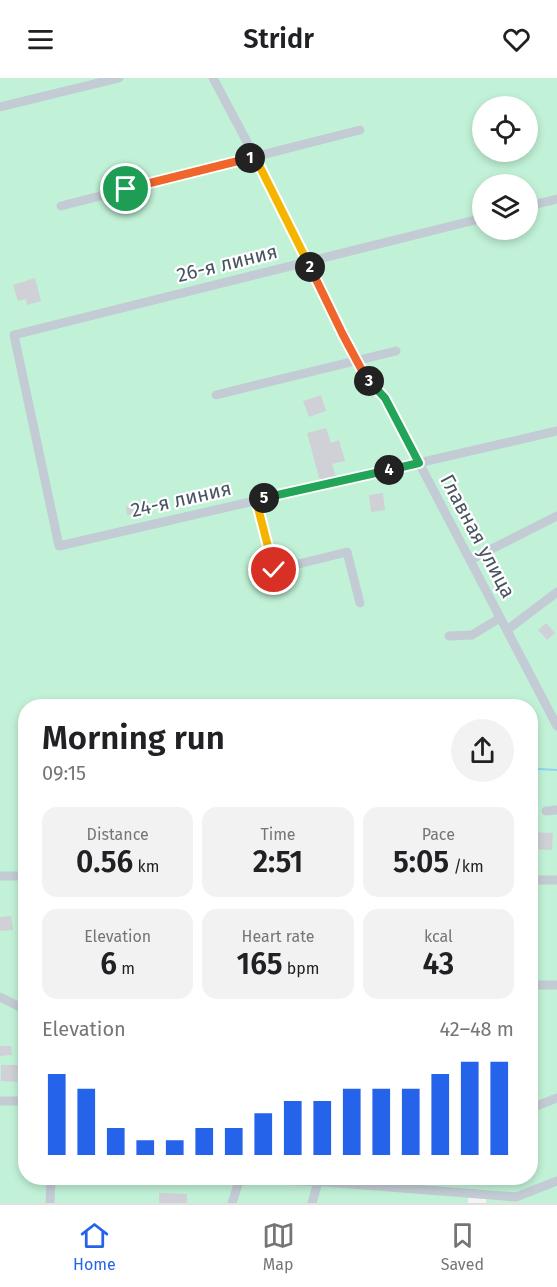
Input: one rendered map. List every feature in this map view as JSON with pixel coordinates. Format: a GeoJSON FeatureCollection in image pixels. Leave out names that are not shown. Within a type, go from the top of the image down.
{"type":"FeatureCollection","features":[{"type":"Feature","properties":{"kind":"street"},"geometry":{"type":"LineString","coordinates":[[0,106],[119,78]]}},
{"type":"Feature","properties":{"kind":"street","name":"Главная улица"},"geometry":{"type":"LineString","coordinates":[[213,78],[365,376],[385,398],[557,726]]}},
{"type":"Feature","properties":{"kind":"street"},"geometry":{"type":"LineString","coordinates":[[61,206],[360,130]]}},
{"type":"Feature","properties":{"kind":"street"},"geometry":{"type":"LineString","coordinates":[[538,204],[557,199]]}},
{"type":"Feature","properties":{"kind":"street","name":"26-я линия"},"geometry":{"type":"LineString","coordinates":[[59,546],[14,335],[472,221]]}},
{"type":"Feature","properties":{"kind":"street"},"geometry":{"type":"LineString","coordinates":[[216,395],[396,351]]}},
{"type":"Feature","properties":{"kind":"street","name":"24-я линия"},"geometry":{"type":"LineString","coordinates":[[59,546],[557,431]]}},
{"type":"Feature","properties":{"kind":"street"},"geometry":{"type":"LineString","coordinates":[[256,500],[278,587]]}},
{"type":"Feature","properties":{"kind":"street"},"geometry":{"type":"LineString","coordinates":[[470,560],[557,516]]}},
{"type":"Feature","properties":{"kind":"street"},"geometry":{"type":"LineString","coordinates":[[274,570],[347,552],[360,603]]}},
{"type":"Feature","properties":{"kind":"street"},"geometry":{"type":"LineString","coordinates":[[507,630],[557,592]]}},
{"type":"Feature","properties":{"kind":"street"},"geometry":{"type":"LineString","coordinates":[[449,636],[472,635],[500,618]]}},
{"type":"Feature","properties":{"kind":"street"},"geometry":{"type":"LineString","coordinates":[[546,810],[557,810]]}},
{"type":"Feature","properties":{"kind":"street"},"geometry":{"type":"LineString","coordinates":[[0,876],[18,876]]}},
{"type":"Feature","properties":{"kind":"street"},"geometry":{"type":"LineString","coordinates":[[538,880],[557,880]]}},
{"type":"Feature","properties":{"kind":"street"},"geometry":{"type":"LineString","coordinates":[[538,985],[557,985]]}},
{"type":"Feature","properties":{"kind":"street"},"geometry":{"type":"LineString","coordinates":[[0,997],[18,1006]]}},
{"type":"Feature","properties":{"kind":"street"},"geometry":{"type":"LineString","coordinates":[[538,1105],[557,1098]]}},
{"type":"Feature","properties":{"kind":"street"},"geometry":{"type":"LineString","coordinates":[[0,1101],[18,1101]]}},
{"type":"Feature","properties":{"kind":"street"},"geometry":{"type":"LineString","coordinates":[[358,1185],[516,1197],[557,1181]]}},
{"type":"Feature","properties":{"kind":"street"},"geometry":{"type":"LineString","coordinates":[[50,1203],[51,1185]]}},
{"type":"Feature","properties":{"kind":"street"},"geometry":{"type":"LineString","coordinates":[[232,1203],[238,1185]]}},
{"type":"Feature","properties":{"kind":"street"},"geometry":{"type":"LineString","coordinates":[[312,1203],[317,1185]]}},
{"type":"Feature","properties":{"kind":"green space"},"geometry":{"type":"Polygon","coordinates":[[[0,78],[557,78],[557,1203],[486,1203],[487,1196],[468,1195],[468,1203],[0,1203],[0,78]]]}},
{"type":"Feature","properties":{"kind":"building"},"geometry":{"type":"Polygon","coordinates":[[[35,278],[41,301],[27,305],[26,299],[18,301],[13,285],[35,278]]]}},
{"type":"Feature","properties":{"kind":"building"},"geometry":{"type":"Polygon","coordinates":[[[321,395],[326,411],[309,417],[303,401],[321,395]]]}},
{"type":"Feature","properties":{"kind":"building"},"geometry":{"type":"Polygon","coordinates":[[[326,428],[331,443],[339,440],[345,461],[332,464],[336,477],[320,481],[307,433],[326,428]]]}},
{"type":"Feature","properties":{"kind":"building"},"geometry":{"type":"Polygon","coordinates":[[[383,493],[385,510],[371,512],[369,495],[383,493]]]}},
{"type":"Feature","properties":{"kind":"building"},"geometry":{"type":"Polygon","coordinates":[[[134,505],[136,514],[127,515],[126,507],[134,505]]]}},
{"type":"Feature","properties":{"kind":"building"},"geometry":{"type":"Polygon","coordinates":[[[546,623],[555,633],[547,640],[538,630],[546,623]]]}},
{"type":"Feature","properties":{"kind":"building"},"geometry":{"type":"Polygon","coordinates":[[[538,832],[553,833],[552,850],[538,849],[538,832]]]}},
{"type":"Feature","properties":{"kind":"building"},"geometry":{"type":"Polygon","coordinates":[[[11,916],[13,930],[0,931],[0,917],[11,916]]]}},
{"type":"Feature","properties":{"kind":"building"},"geometry":{"type":"Polygon","coordinates":[[[0,1046],[11,1046],[12,1055],[0,1056],[0,1046]]]}},
{"type":"Feature","properties":{"kind":"building"},"geometry":{"type":"Polygon","coordinates":[[[1,1065],[18,1065],[17,1082],[1,1081],[1,1065]]]}},
{"type":"Feature","properties":{"kind":"building"},"geometry":{"type":"Polygon","coordinates":[[[159,1193],[187,1194],[187,1203],[159,1203],[159,1193]]]}},
{"type":"Feature","properties":{"kind":"waterway"},"geometry":{"type":"LineString","coordinates":[[539,769],[557,770]]}},
{"type":"Feature","properties":{"kind":"route"},"geometry":{"type":"LineString","coordinates":[[126,189],[255,157],[343,335],[365,376],[385,398],[419,463],[256,500],[274,570]]}}]}
